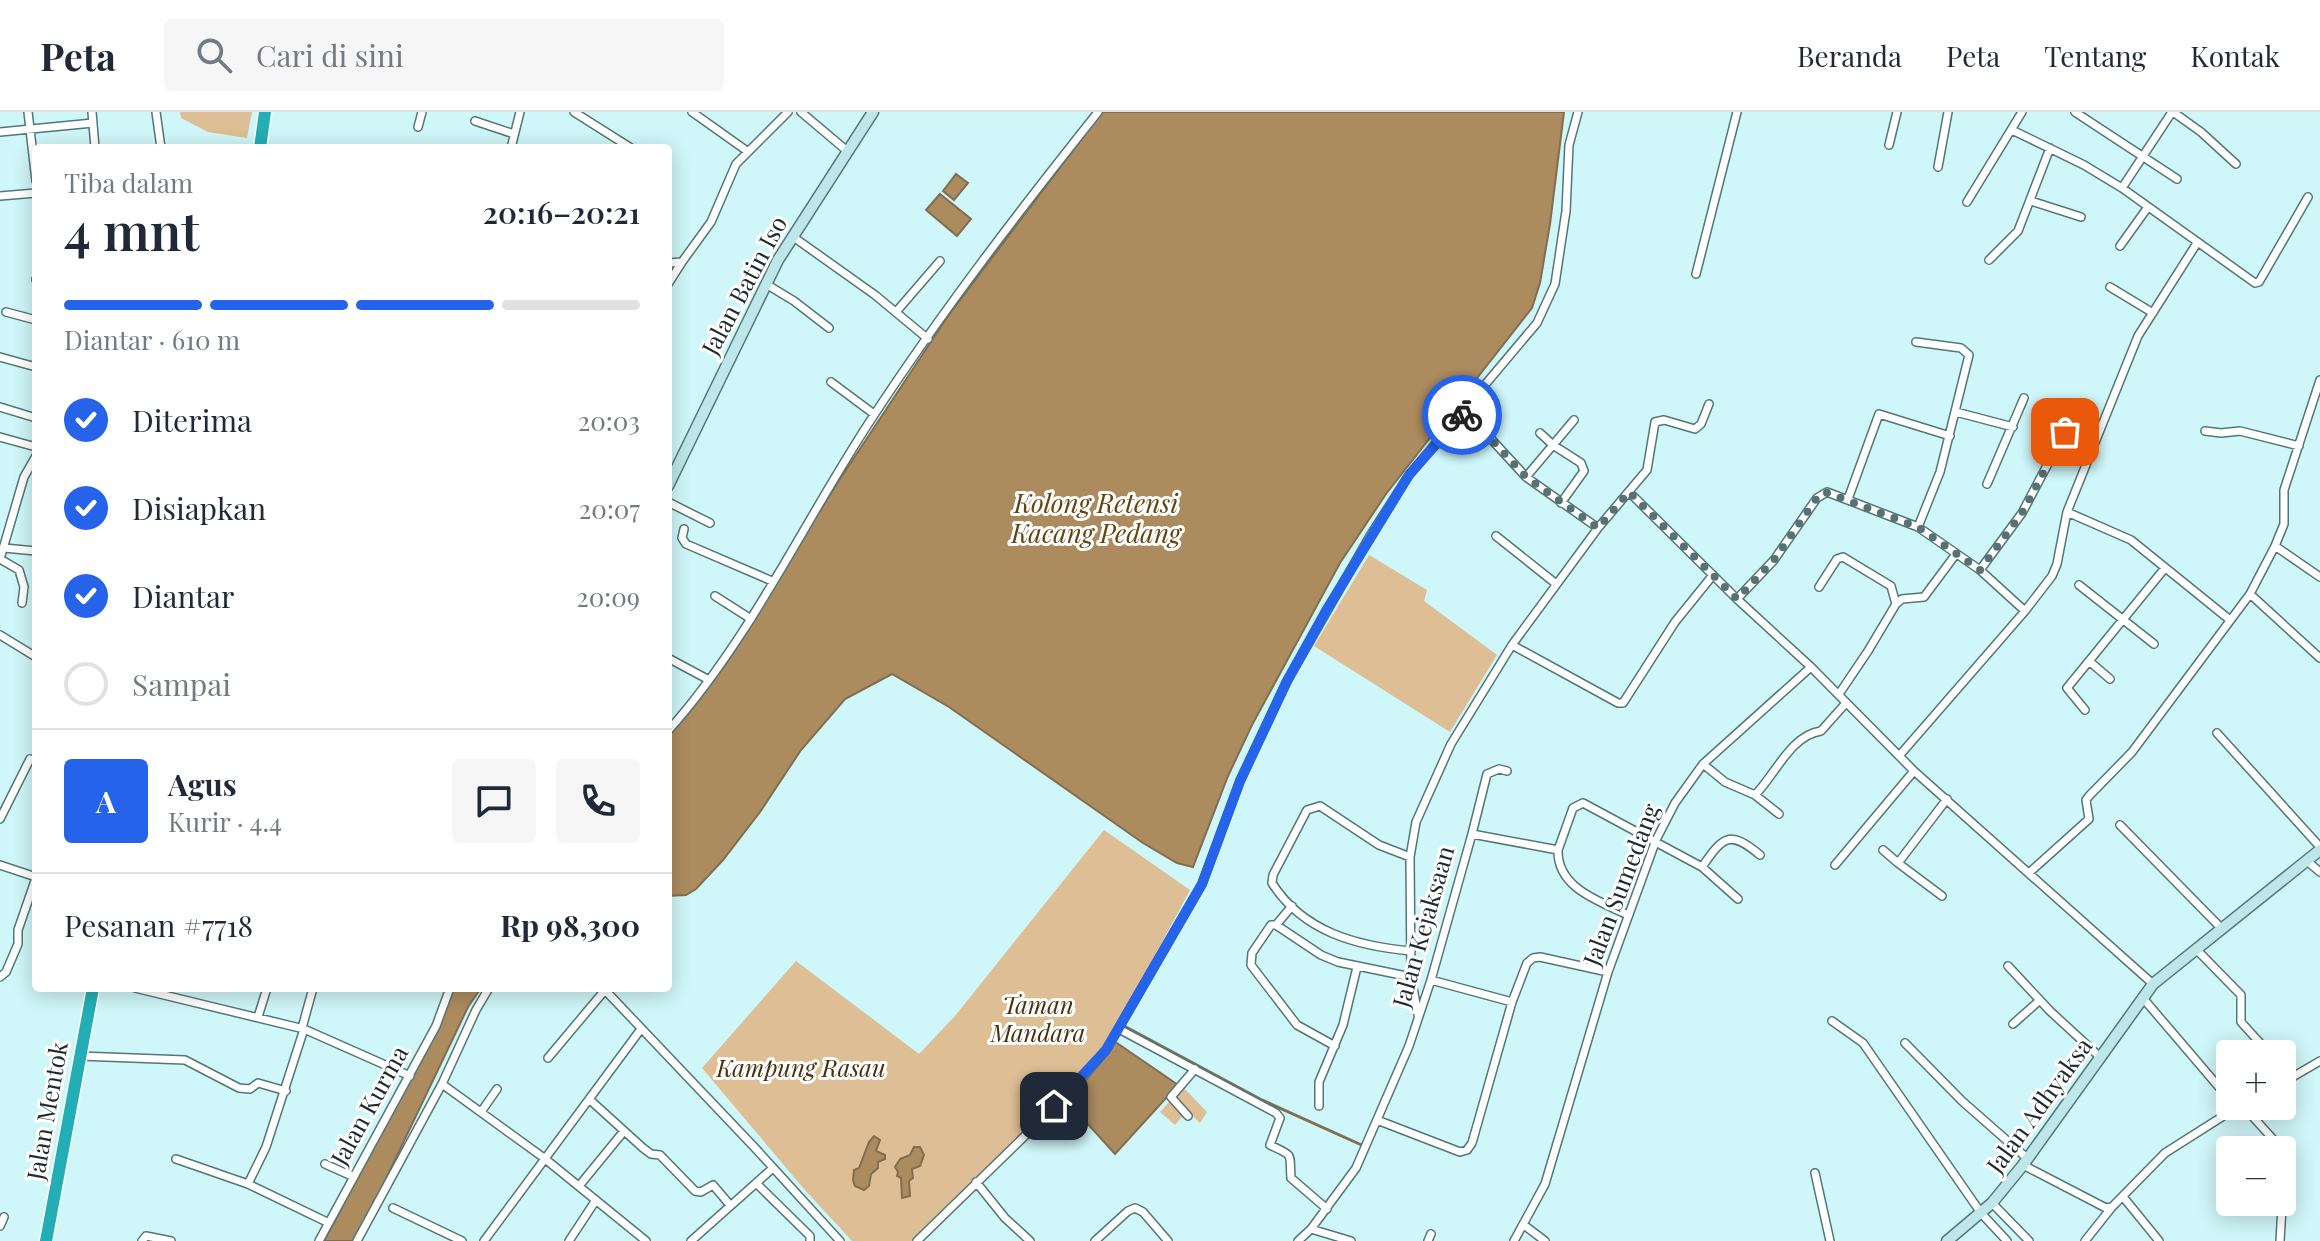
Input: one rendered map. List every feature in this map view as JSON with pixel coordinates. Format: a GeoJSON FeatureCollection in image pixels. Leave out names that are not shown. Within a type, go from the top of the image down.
{"type":"FeatureCollection","features":[{"type":"Feature","properties":{"kind":"highway"},"geometry":{"type":"LineString","coordinates":[[261,144],[265,112]]}},
{"type":"Feature","properties":{"kind":"highway","name":"Jalan Mentok"},"geometry":{"type":"LineString","coordinates":[[46,1241],[92,992]]}},
{"type":"Feature","properties":{"kind":"street"},"geometry":{"type":"LineString","coordinates":[[28,112],[32,144]]}},
{"type":"Feature","properties":{"kind":"street"},"geometry":{"type":"LineString","coordinates":[[92,112],[95,144]]}},
{"type":"Feature","properties":{"kind":"street"},"geometry":{"type":"LineString","coordinates":[[156,112],[160,144]]}},
{"type":"Feature","properties":{"kind":"street"},"geometry":{"type":"LineString","coordinates":[[418,127],[422,112]]}},
{"type":"Feature","properties":{"kind":"street"},"geometry":{"type":"LineString","coordinates":[[512,144],[520,112]]}},
{"type":"Feature","properties":{"kind":"street"},"geometry":{"type":"LineString","coordinates":[[574,112],[625,144]]}},
{"type":"Feature","properties":{"kind":"street"},"geometry":{"type":"LineString","coordinates":[[692,112],[747,151]]}},
{"type":"Feature","properties":{"kind":"street"},"geometry":{"type":"LineString","coordinates":[[672,278],[711,222],[736,164],[788,112]]}},
{"type":"Feature","properties":{"kind":"street"},"geometry":{"type":"LineString","coordinates":[[801,112],[846,150]]}},
{"type":"Feature","properties":{"kind":"street","name":"Jalan Batin Iso"},"geometry":{"type":"LineString","coordinates":[[673,461],[792,236],[873,112]]}},
{"type":"Feature","properties":{"kind":"street"},"geometry":{"type":"LineString","coordinates":[[672,726],[709,680],[751,619],[874,414],[1026,203],[1098,112]]}},
{"type":"Feature","properties":{"kind":"street"},"geometry":{"type":"LineString","coordinates":[[917,1241],[1072,1090],[1106,1050],[1202,884],[1240,781],[1298,660],[1370,536],[1409,475],[1537,323],[1555,284],[1566,211],[1569,145],[1578,112]]}},
{"type":"Feature","properties":{"kind":"street"},"geometry":{"type":"LineString","coordinates":[[1696,274],[1737,112]]}},
{"type":"Feature","properties":{"kind":"street"},"geometry":{"type":"LineString","coordinates":[[1889,145],[1897,112]]}},
{"type":"Feature","properties":{"kind":"street"},"geometry":{"type":"LineString","coordinates":[[1938,167],[1948,112]]}},
{"type":"Feature","properties":{"kind":"street"},"geometry":{"type":"LineString","coordinates":[[1967,202],[2022,112]]}},
{"type":"Feature","properties":{"kind":"street"},"geometry":{"type":"LineString","coordinates":[[2075,112],[2177,179]]}},
{"type":"Feature","properties":{"kind":"street"},"geometry":{"type":"LineString","coordinates":[[2122,188],[2173,112],[2236,164]]}},
{"type":"Feature","properties":{"kind":"street"},"geometry":{"type":"LineString","coordinates":[[475,121],[514,134]]}},
{"type":"Feature","properties":{"kind":"street"},"geometry":{"type":"LineString","coordinates":[[0,132],[93,123]]}},
{"type":"Feature","properties":{"kind":"street"},"geometry":{"type":"LineString","coordinates":[[2012,130],[2122,188],[2250,281],[2259,282],[2308,197]]}},
{"type":"Feature","properties":{"kind":"street"},"geometry":{"type":"LineString","coordinates":[[1989,260],[2018,231],[2050,148]]}},
{"type":"Feature","properties":{"kind":"street"},"geometry":{"type":"LineString","coordinates":[[0,196],[32,193]]}},
{"type":"Feature","properties":{"kind":"street"},"geometry":{"type":"LineString","coordinates":[[2031,201],[2081,217]]}},
{"type":"Feature","properties":{"kind":"street"},"geometry":{"type":"LineString","coordinates":[[2120,246],[2148,207]]}},
{"type":"Feature","properties":{"kind":"street"},"geometry":{"type":"LineString","coordinates":[[792,236],[928,339]]}},
{"type":"Feature","properties":{"kind":"street"},"geometry":{"type":"LineString","coordinates":[[1899,756],[2025,611],[2055,570],[2067,512],[2107,407],[2138,336],[2197,243]]}},
{"type":"Feature","properties":{"kind":"street"},"geometry":{"type":"LineString","coordinates":[[896,312],[940,261]]}},
{"type":"Feature","properties":{"kind":"street"},"geometry":{"type":"LineString","coordinates":[[672,263],[682,262]]}},
{"type":"Feature","properties":{"kind":"street"},"geometry":{"type":"LineString","coordinates":[[766,284],[829,328]]}},
{"type":"Feature","properties":{"kind":"street"},"geometry":{"type":"LineString","coordinates":[[2110,287],[2153,313]]}},
{"type":"Feature","properties":{"kind":"street"},"geometry":{"type":"LineString","coordinates":[[6,312],[32,319]]}},
{"type":"Feature","properties":{"kind":"street"},"geometry":{"type":"LineString","coordinates":[[1916,342],[1961,348],[1969,355],[1940,472],[1918,527]]}},
{"type":"Feature","properties":{"kind":"street"},"geometry":{"type":"LineString","coordinates":[[0,357],[32,366]]}},
{"type":"Feature","properties":{"kind":"street"},"geometry":{"type":"LineString","coordinates":[[2030,872],[2089,819],[2087,798],[2132,752],[2250,594],[2275,546],[2285,517],[2284,490],[2320,380]]}},
{"type":"Feature","properties":{"kind":"street"},"geometry":{"type":"LineString","coordinates":[[831,382],[874,414]]}},
{"type":"Feature","properties":{"kind":"street"},"geometry":{"type":"LineString","coordinates":[[1987,484],[2024,398]]}},
{"type":"Feature","properties":{"kind":"street"},"geometry":{"type":"LineString","coordinates":[[1419,1018],[1411,977],[1410,857],[1416,822],[1437,770],[1512,645],[1555,583],[1648,467],[1655,422],[1664,420],[1695,429],[1701,424],[1709,404]]}},
{"type":"Feature","properties":{"kind":"street"},"geometry":{"type":"LineString","coordinates":[[1980,570],[2022,513],[2079,405]]}},
{"type":"Feature","properties":{"kind":"street"},"geometry":{"type":"LineString","coordinates":[[0,407],[32,417]]}},
{"type":"Feature","properties":{"kind":"street"},"geometry":{"type":"LineString","coordinates":[[1956,412],[2013,427]]}},
{"type":"Feature","properties":{"kind":"street"},"geometry":{"type":"LineString","coordinates":[[1461,414],[1492,440],[1526,477],[1598,528]]}},
{"type":"Feature","properties":{"kind":"street"},"geometry":{"type":"LineString","coordinates":[[1848,499],[1879,414],[1950,436]]}},
{"type":"Feature","properties":{"kind":"street"},"geometry":{"type":"LineString","coordinates":[[1526,477],[1574,420]]}},
{"type":"Feature","properties":{"kind":"street"},"geometry":{"type":"LineString","coordinates":[[2205,431],[2240,431],[2299,446]]}},
{"type":"Feature","properties":{"kind":"street"},"geometry":{"type":"LineString","coordinates":[[1540,433],[1584,467],[1561,503]]}},
{"type":"Feature","properties":{"kind":"street"},"geometry":{"type":"LineString","coordinates":[[0,437],[32,446]]}},
{"type":"Feature","properties":{"kind":"street"},"geometry":{"type":"LineString","coordinates":[[22,603],[24,587],[19,570],[0,559],[24,477],[32,463]]}},
{"type":"Feature","properties":{"kind":"street"},"geometry":{"type":"LineString","coordinates":[[1629,492],[1839,694],[1914,771],[2153,984]]}},
{"type":"Feature","properties":{"kind":"street"},"geometry":{"type":"LineString","coordinates":[[1737,599],[1774,560],[1820,495],[1827,492],[1918,527],[1980,570],[2025,611]]}},
{"type":"Feature","properties":{"kind":"street"},"geometry":{"type":"LineString","coordinates":[[672,504],[710,523]]}},
{"type":"Feature","properties":{"kind":"street"},"geometry":{"type":"LineString","coordinates":[[2067,512],[2117,532],[2230,620]]}},
{"type":"Feature","properties":{"kind":"street"},"geometry":{"type":"LineString","coordinates":[[684,529],[682,538],[686,544],[772,581]]}},
{"type":"Feature","properties":{"kind":"street"},"geometry":{"type":"LineString","coordinates":[[1496,536],[1555,583]]}},
{"type":"Feature","properties":{"kind":"street"},"geometry":{"type":"LineString","coordinates":[[2275,546],[2320,577]]}},
{"type":"Feature","properties":{"kind":"street"},"geometry":{"type":"LineString","coordinates":[[4,548],[32,551]]}},
{"type":"Feature","properties":{"kind":"street"},"geometry":{"type":"LineString","coordinates":[[1839,694],[1896,604],[1902,599],[1924,597],[1956,554]]}},
{"type":"Feature","properties":{"kind":"street"},"geometry":{"type":"LineString","coordinates":[[1819,587],[1837,559],[1843,557],[1891,586],[1896,604]]}},
{"type":"Feature","properties":{"kind":"street"},"geometry":{"type":"LineString","coordinates":[[2085,710],[2067,692],[2067,688],[2165,568]]}},
{"type":"Feature","properties":{"kind":"street"},"geometry":{"type":"LineString","coordinates":[[1512,645],[1623,703],[1675,622],[1713,575]]}},
{"type":"Feature","properties":{"kind":"street"},"geometry":{"type":"LineString","coordinates":[[2079,585],[2154,644]]}},
{"type":"Feature","properties":{"kind":"street"},"geometry":{"type":"LineString","coordinates":[[2250,594],[2320,658]]}},
{"type":"Feature","properties":{"kind":"street"},"geometry":{"type":"LineString","coordinates":[[715,596],[751,619]]}},
{"type":"Feature","properties":{"kind":"street"},"geometry":{"type":"LineString","coordinates":[[0,635],[32,655]]}},
{"type":"Feature","properties":{"kind":"street"},"geometry":{"type":"LineString","coordinates":[[672,660],[709,680]]}},
{"type":"Feature","properties":{"kind":"street"},"geometry":{"type":"LineString","coordinates":[[2089,661],[2110,679]]}},
{"type":"Feature","properties":{"kind":"street","name":"Jalan Sumedang"},"geometry":{"type":"LineString","coordinates":[[1514,1241],[1550,1168],[1608,972],[1656,840],[1675,803],[1703,764],[1811,667]]}},
{"type":"Feature","properties":{"kind":"street"},"geometry":{"type":"LineString","coordinates":[[1755,795],[1798,742],[1813,732],[1821,731],[1846,703]]}},
{"type":"Feature","properties":{"kind":"street"},"geometry":{"type":"LineString","coordinates":[[2217,733],[2320,848]]}},
{"type":"Feature","properties":{"kind":"street"},"geometry":{"type":"LineString","coordinates":[[0,819],[30,759]]}},
{"type":"Feature","properties":{"kind":"street"},"geometry":{"type":"LineString","coordinates":[[1703,764],[1725,782],[1755,795],[1779,814]]}},
{"type":"Feature","properties":{"kind":"street"},"geometry":{"type":"LineString","coordinates":[[1472,834],[1487,774],[1499,769],[1507,771]]}},
{"type":"Feature","properties":{"kind":"street"},"geometry":{"type":"LineString","coordinates":[[1835,865],[1914,771]]}},
{"type":"Feature","properties":{"kind":"street"},"geometry":{"type":"LineString","coordinates":[[1898,863],[1947,799]]}},
{"type":"Feature","properties":{"kind":"street"},"geometry":{"type":"LineString","coordinates":[[1628,915],[1571,884],[1557,861],[1573,808],[1583,803],[1702,867],[1738,899]]}},
{"type":"Feature","properties":{"kind":"street"},"geometry":{"type":"LineString","coordinates":[[1410,857],[1379,845],[1320,806],[1314,806],[1307,810],[1273,875],[1272,883],[1292,906],[1331,935],[1374,947],[1411,951]]}},
{"type":"Feature","properties":{"kind":"street"},"geometry":{"type":"LineString","coordinates":[[2120,825],[2222,929]]}},
{"type":"Feature","properties":{"kind":"street","name":"Jalan Kejaksaan"},"geometry":{"type":"LineString","coordinates":[[1311,1229],[1356,1168],[1419,1018],[1472,834],[1558,850]]}},
{"type":"Feature","properties":{"kind":"street"},"geometry":{"type":"LineString","coordinates":[[1702,867],[1722,841],[1730,839],[1747,844],[1760,855]]}},
{"type":"Feature","properties":{"kind":"street","name":"Jalan Adhyaksa"},"geometry":{"type":"LineString","coordinates":[[1947,1241],[1992,1203],[2025,1162],[2153,984],[2320,848]]}},
{"type":"Feature","properties":{"kind":"street"},"geometry":{"type":"LineString","coordinates":[[1883,850],[1942,896]]}},
{"type":"Feature","properties":{"kind":"street"},"geometry":{"type":"LineString","coordinates":[[2307,861],[2320,872]]}},
{"type":"Feature","properties":{"kind":"street"},"geometry":{"type":"LineString","coordinates":[[0,865],[32,877]]}},
{"type":"Feature","properties":{"kind":"street"},"geometry":{"type":"LineString","coordinates":[[0,977],[6,972],[18,944],[18,930],[32,890]]}},
{"type":"Feature","properties":{"kind":"street"},"geometry":{"type":"LineString","coordinates":[[1292,906],[1276,925],[1271,925],[1252,953],[1251,965],[1297,1025],[1335,1046]]}},
{"type":"Feature","properties":{"kind":"street"},"geometry":{"type":"LineString","coordinates":[[1276,925],[1321,955],[1357,967],[1411,977]]}},
{"type":"Feature","properties":{"kind":"street"},"geometry":{"type":"LineString","coordinates":[[2197,950],[2241,995],[2241,1022],[2257,1040]]}},
{"type":"Feature","properties":{"kind":"street"},"geometry":{"type":"LineString","coordinates":[[1377,1120],[1460,1152],[1467,1150],[1472,1143],[1512,1002],[1527,963],[1540,957],[1608,972]]}},
{"type":"Feature","properties":{"kind":"street"},"geometry":{"type":"LineString","coordinates":[[2008,966],[2101,1058]]}},
{"type":"Feature","properties":{"kind":"street"},"geometry":{"type":"LineString","coordinates":[[1319,1106],[1319,1082],[1350,1001],[1357,967]]}},
{"type":"Feature","properties":{"kind":"street"},"geometry":{"type":"LineString","coordinates":[[1431,980],[1512,1002]]}},
{"type":"Feature","properties":{"kind":"street"},"geometry":{"type":"LineString","coordinates":[[152,992],[303,1029],[410,1076]]}},
{"type":"Feature","properties":{"kind":"street"},"geometry":{"type":"LineString","coordinates":[[258,1017],[266,992]]}},
{"type":"Feature","properties":{"kind":"street"},"geometry":{"type":"LineString","coordinates":[[248,1184],[266,1147],[286,1091],[312,992]]}},
{"type":"Feature","properties":{"kind":"street","name":"Jalan Kurma"},"geometry":{"type":"LineString","coordinates":[[319,1241],[436,1026],[448,992]]}},
{"type":"Feature","properties":{"kind":"street"},"geometry":{"type":"LineString","coordinates":[[357,1241],[442,1084],[487,992]]}},
{"type":"Feature","properties":{"kind":"street"},"geometry":{"type":"LineString","coordinates":[[548,1058],[602,992]]}},
{"type":"Feature","properties":{"kind":"street"},"geometry":{"type":"LineString","coordinates":[[607,992],[840,1241]]}},
{"type":"Feature","properties":{"kind":"street"},"geometry":{"type":"LineString","coordinates":[[2142,997],[2216,1084]]}},
{"type":"Feature","properties":{"kind":"street"},"geometry":{"type":"LineString","coordinates":[[2013,1024],[2040,1000]]}},
{"type":"Feature","properties":{"kind":"street"},"geometry":{"type":"LineString","coordinates":[[1832,1021],[1857,1037],[1869,1050],[1981,1213],[2007,1241]]}},
{"type":"Feature","properties":{"kind":"street"},"geometry":{"type":"LineString","coordinates":[[484,1241],[641,1029]]}},
{"type":"Feature","properties":{"kind":"street"},"geometry":{"type":"LineString","coordinates":[[1119,1029],[1276,1113],[1280,1118],[1270,1145],[1292,1158],[1291,1178],[1327,1209]]}},
{"type":"Feature","properties":{"kind":"street"},"geometry":{"type":"LineString","coordinates":[[1905,1043],[2025,1162],[2106,1208],[2112,1207]]}},
{"type":"Feature","properties":{"kind":"street"},"geometry":{"type":"LineString","coordinates":[[80,1056],[185,1060],[246,1089],[258,1083],[286,1091]]}},
{"type":"Feature","properties":{"kind":"street"},"geometry":{"type":"LineString","coordinates":[[2296,1076],[2320,1061]]}},
{"type":"Feature","properties":{"kind":"street"},"geometry":{"type":"LineString","coordinates":[[1188,1116],[1171,1097],[1195,1069]]}},
{"type":"Feature","properties":{"kind":"street"},"geometry":{"type":"LineString","coordinates":[[442,1084],[544,1158],[646,1241]]}},
{"type":"Feature","properties":{"kind":"street"},"geometry":{"type":"LineString","coordinates":[[481,1112],[497,1089]]}},
{"type":"Feature","properties":{"kind":"street"},"geometry":{"type":"LineString","coordinates":[[589,1099],[650,1153],[660,1155],[695,1191],[701,1192],[713,1185],[730,1205]]}},
{"type":"Feature","properties":{"kind":"street"},"geometry":{"type":"LineString","coordinates":[[2085,1241],[2112,1207],[2165,1153],[2216,1120]]}},
{"type":"Feature","properties":{"kind":"street"},"geometry":{"type":"LineString","coordinates":[[2252,1120],[2282,1149],[2285,1157],[2280,1241]]}},
{"type":"Feature","properties":{"kind":"street"},"geometry":{"type":"LineString","coordinates":[[579,1186],[624,1131]]}},
{"type":"Feature","properties":{"kind":"street"},"geometry":{"type":"LineString","coordinates":[[176,1159],[248,1184],[329,1223]]}},
{"type":"Feature","properties":{"kind":"street"},"geometry":{"type":"LineString","coordinates":[[325,1164],[354,1177]]}},
{"type":"Feature","properties":{"kind":"street"},"geometry":{"type":"LineString","coordinates":[[691,1241],[773,1168]]}},
{"type":"Feature","properties":{"kind":"street"},"geometry":{"type":"LineString","coordinates":[[1815,1173],[1830,1241]]}},
{"type":"Feature","properties":{"kind":"street"},"geometry":{"type":"LineString","coordinates":[[976,1182],[1005,1218],[1030,1241]]}},
{"type":"Feature","properties":{"kind":"street"},"geometry":{"type":"LineString","coordinates":[[756,1183],[810,1236],[810,1241]]}},
{"type":"Feature","properties":{"kind":"street"},"geometry":{"type":"LineString","coordinates":[[2124,1198],[2159,1241]]}},
{"type":"Feature","properties":{"kind":"street"},"geometry":{"type":"LineString","coordinates":[[569,1241],[596,1200]]}},
{"type":"Feature","properties":{"kind":"street"},"geometry":{"type":"LineString","coordinates":[[1992,1203],[2029,1241]]}},
{"type":"Feature","properties":{"kind":"street"},"geometry":{"type":"LineString","coordinates":[[393,1208],[462,1241]]}},
{"type":"Feature","properties":{"kind":"street"},"geometry":{"type":"LineString","coordinates":[[1095,1241],[1135,1208],[1143,1212],[1168,1241]]}},
{"type":"Feature","properties":{"kind":"street"},"geometry":{"type":"LineString","coordinates":[[0,1226],[4,1217]]}},
{"type":"Feature","properties":{"kind":"street"},"geometry":{"type":"LineString","coordinates":[[1524,1225],[1545,1241]]}},
{"type":"Feature","properties":{"kind":"street"},"geometry":{"type":"LineString","coordinates":[[1298,1241],[1311,1229],[1351,1241]]}},
{"type":"Feature","properties":{"kind":"street"},"geometry":{"type":"LineString","coordinates":[[143,1239],[171,1241]]}},
{"type":"Feature","properties":{"kind":"green space"},"geometry":{"type":"Polygon","coordinates":[[[180,112],[252,112],[247,138],[208,132],[181,118],[180,112]]]}},
{"type":"Feature","properties":{"kind":"green space"},"geometry":{"type":"Polygon","coordinates":[[[1369,555],[1427,590],[1424,601],[1497,655],[1450,732],[1314,646],[1369,555]]]}},
{"type":"Feature","properties":{"kind":"green space","name":"Taman Mandara"},"geometry":{"type":"Polygon","coordinates":[[[1104,830],[1190,890],[1121,1019],[1076,1081],[912,1241],[852,1241],[702,1068],[796,961],[919,1054],[955,1016],[1104,830]]]}},
{"type":"Feature","properties":{"kind":"green space"},"geometry":{"type":"Polygon","coordinates":[[[1183,1087],[1207,1112],[1200,1123],[1173,1097],[1183,1087]]]}},
{"type":"Feature","properties":{"kind":"green space"},"geometry":{"type":"Polygon","coordinates":[[[1171,1100],[1185,1113],[1175,1125],[1160,1112],[1171,1100]]]}},
{"type":"Feature","properties":{"kind":"water","name":"Kolong Retensi Kacang Pedang"},"geometry":{"type":"Polygon","coordinates":[[[1102,112],[1564,112],[1550,224],[1540,283],[1532,308],[1386,494],[1340,563],[1252,725],[1228,776],[1193,867],[1177,863],[1143,843],[949,707],[892,674],[845,699],[801,750],[760,812],[723,860],[696,889],[686,895],[672,896],[672,732],[743,634],[838,482],[948,316],[1102,112]]]}},
{"type":"Feature","properties":{"kind":"water"},"geometry":{"type":"Polygon","coordinates":[[[956,174],[968,183],[954,200],[943,191],[956,174]]]}},
{"type":"Feature","properties":{"kind":"water"},"geometry":{"type":"Polygon","coordinates":[[[940,194],[971,219],[957,236],[926,210],[940,194]]]}},
{"type":"Feature","properties":{"kind":"water"},"geometry":{"type":"Polygon","coordinates":[[[450,992],[478,992],[468,1007],[353,1241],[324,1241],[424,1053],[450,992]]]}},
{"type":"Feature","properties":{"kind":"water"},"geometry":{"type":"Polygon","coordinates":[[[1114,1041],[1178,1085],[1115,1154],[1066,1100],[1114,1041]]]}},
{"type":"Feature","properties":{"kind":"water"},"geometry":{"type":"Polygon","coordinates":[[[874,1136],[880,1140],[876,1151],[885,1155],[885,1159],[878,1162],[869,1186],[864,1190],[855,1186],[854,1170],[859,1168],[874,1136]]]}},
{"type":"Feature","properties":{"kind":"water"},"geometry":{"type":"Polygon","coordinates":[[[914,1147],[920,1147],[924,1155],[920,1166],[912,1169],[910,1196],[902,1198],[901,1178],[897,1176],[895,1167],[900,1159],[910,1155],[914,1147]]]}},
{"type":"Feature","properties":{"kind":"waterway"},"geometry":{"type":"LineString","coordinates":[[1126,1027],[1260,1099],[1366,1147]]}},
{"type":"Feature","properties":{"kind":"way so far"},"geometry":{"type":"LineString","coordinates":[[1462,415],[1492,440],[1526,477],[1598,528],[1629,492],[1737,599],[1774,560],[1817,498],[1825,492],[1918,527],[1980,570],[2022,513],[2065,432]]}},
{"type":"Feature","properties":{"kind":"route"},"geometry":{"type":"LineString","coordinates":[[1054,1106],[1106,1050],[1202,884],[1240,781],[1287,681],[1370,536],[1409,475],[1462,415]]}},
{"type":"Feature","properties":{"kind":"park label","name":"Kampung Rasau"},"geometry":{"type":"Point","coordinates":[801,1069]}}]}
